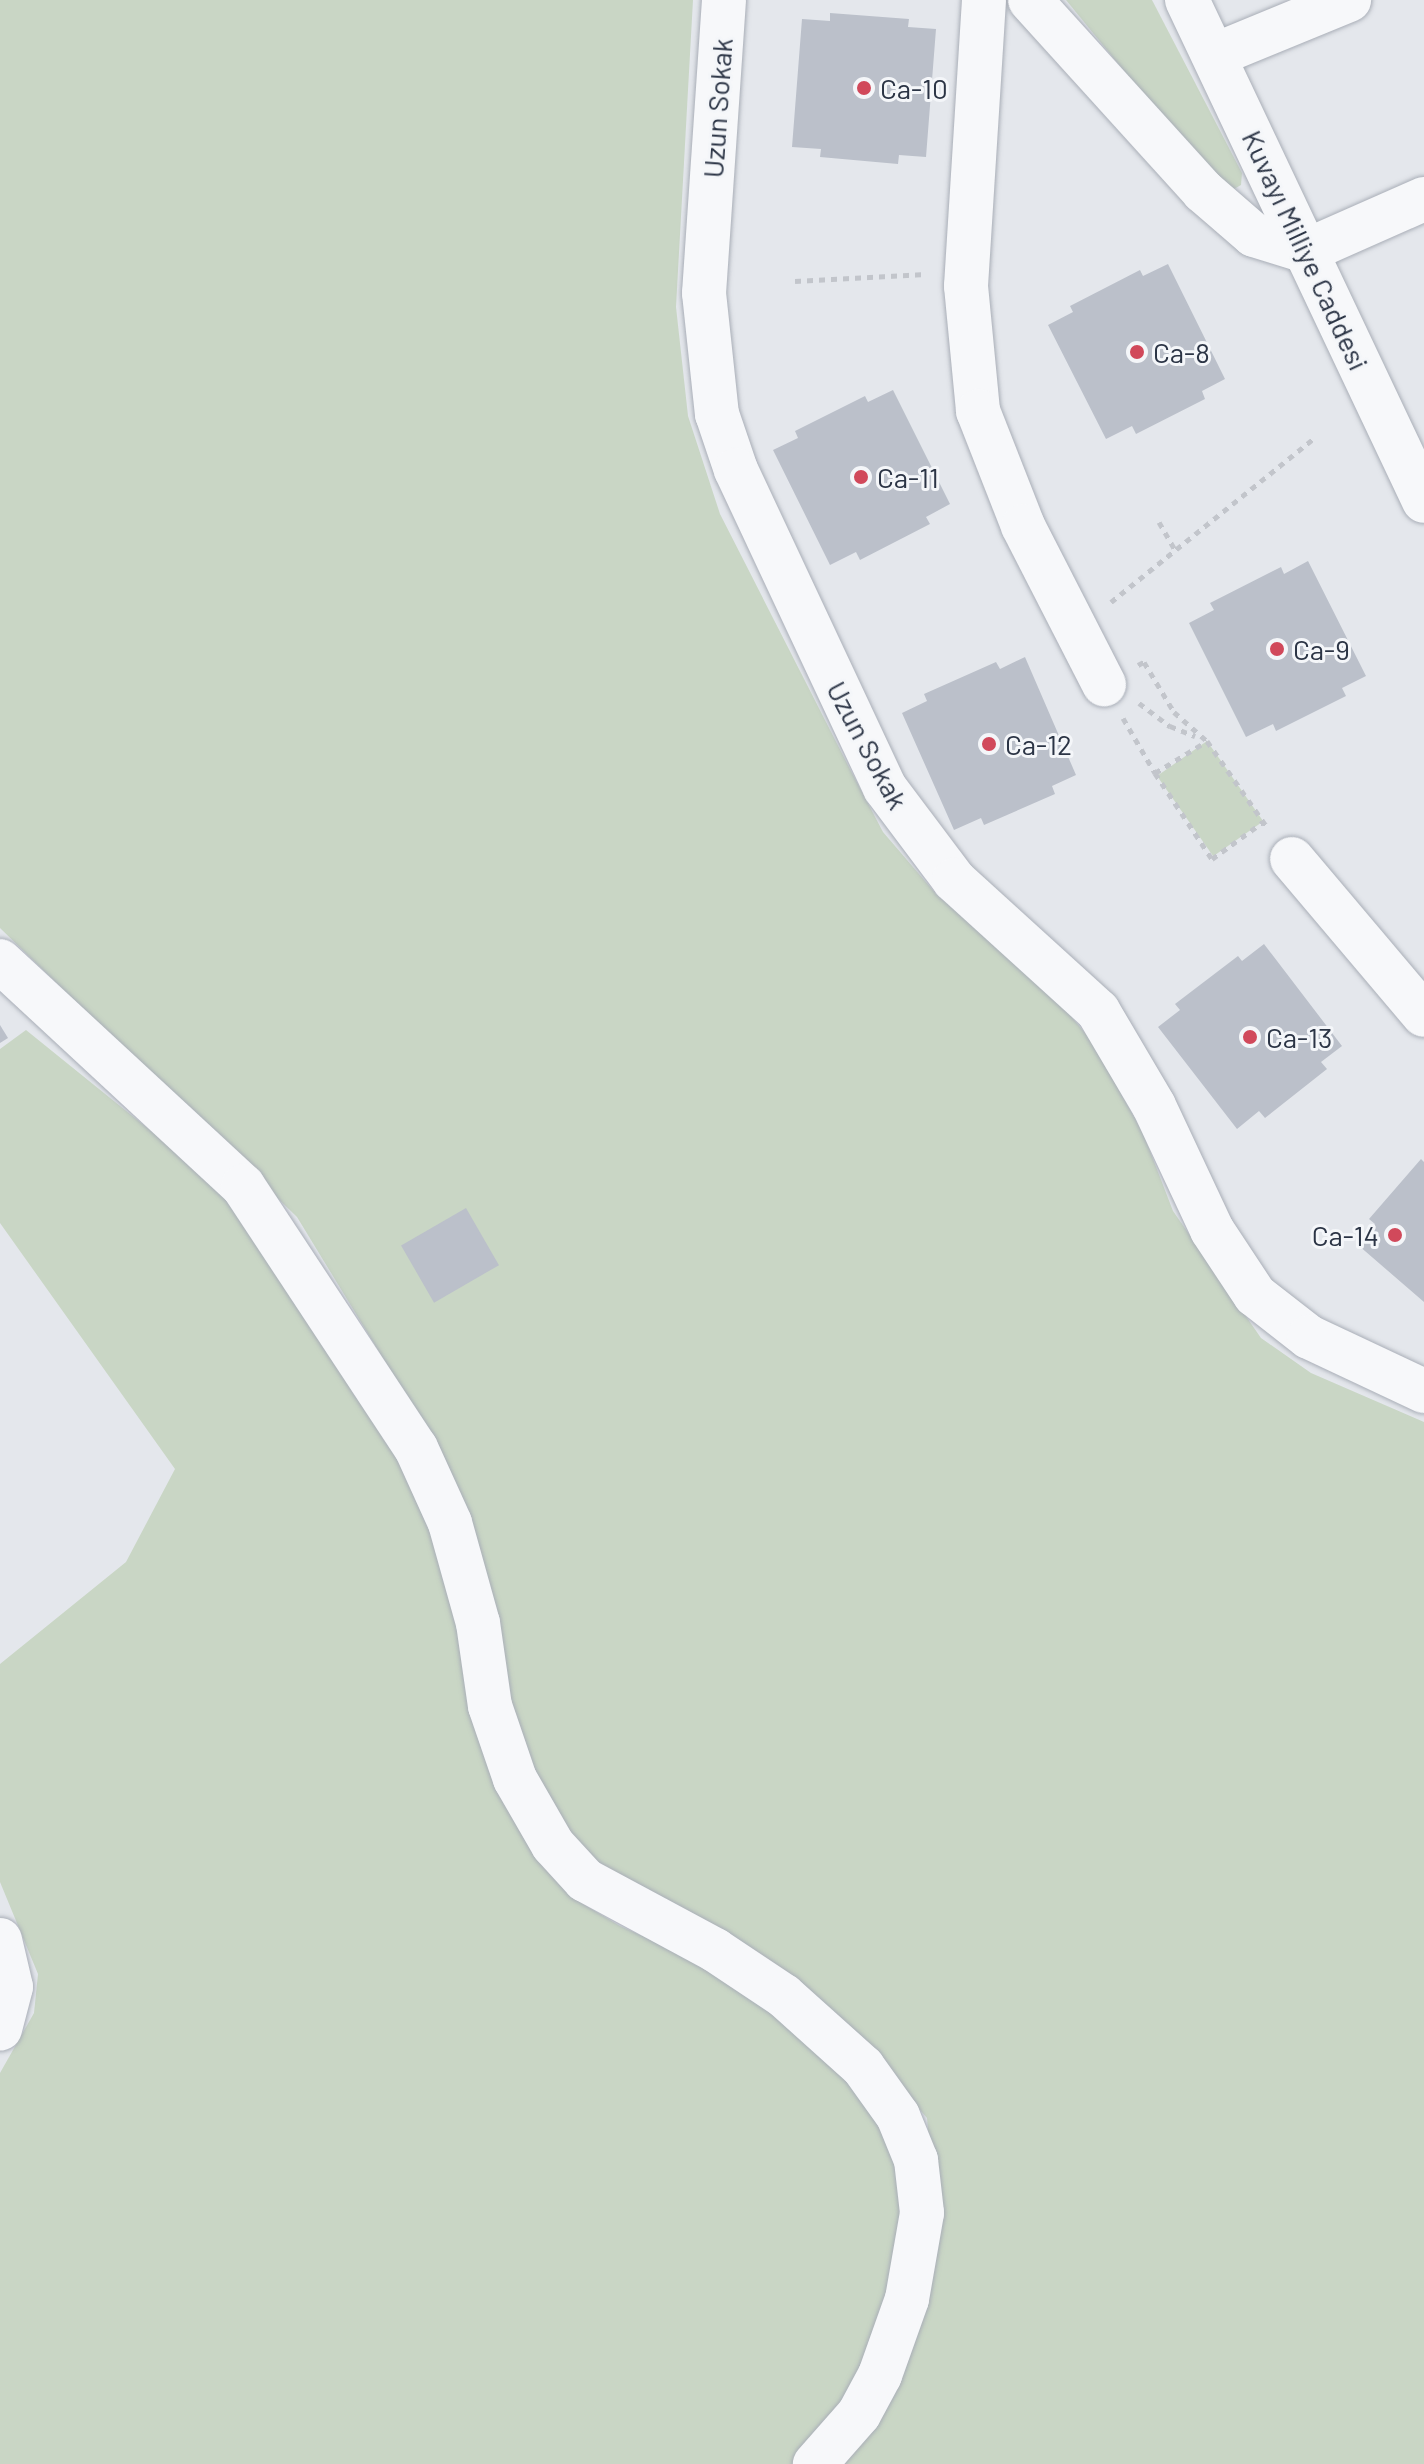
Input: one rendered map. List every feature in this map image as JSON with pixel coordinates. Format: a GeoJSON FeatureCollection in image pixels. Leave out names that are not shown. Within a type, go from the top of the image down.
{"type":"FeatureCollection","features":[{"type":"Feature","properties":{"kind":"street","name":"Uzun Sokak"},"geometry":{"type":"LineString","coordinates":[[724,0],[704,293],[717,414],[736,470],[885,788],[954,880],[1098,1011],[1154,1106],[1212,1230],[1255,1295],[1309,1337],[1424,1391]]}},
{"type":"Feature","properties":{"kind":"street"},"geometry":{"type":"LineString","coordinates":[[984,0],[967,272],[970,358],[978,411],[1023,526],[1110,680]]}},
{"type":"Feature","properties":{"kind":"street"},"geometry":{"type":"LineString","coordinates":[[1030,0],[1234,222],[1254,235],[1306,251],[1424,199]]}},
{"type":"Feature","properties":{"kind":"street","name":"Kuvayı Milliye Caddesi"},"geometry":{"type":"LineString","coordinates":[[1187,0],[1424,501]]}},
{"type":"Feature","properties":{"kind":"street"},"geometry":{"type":"LineString","coordinates":[[1215,55],[1349,0]]}},
{"type":"Feature","properties":{"kind":"street"},"geometry":{"type":"LineString","coordinates":[[1292,859],[1424,1015]]}},
{"type":"Feature","properties":{"kind":"street"},"geometry":{"type":"LineString","coordinates":[[0,961],[243,1186],[416,1448],[450,1523],[478,1623],[490,1706],[515,1779],[553,1845],[585,1880],[715,1950],[784,1996],[863,2067],[898,2116],[916,2160],[922,2213],[907,2299],[880,2375],[859,2414],[815,2464]]}},
{"type":"Feature","properties":{"kind":"street"},"geometry":{"type":"LineString","coordinates":[[0,1940],[11,1987],[0,2029]]}},
{"type":"Feature","properties":{"kind":"path"},"geometry":{"type":"LineString","coordinates":[[795,281],[967,272]]}},
{"type":"Feature","properties":{"kind":"path"},"geometry":{"type":"LineString","coordinates":[[1111,602],[1314,438]]}},
{"type":"Feature","properties":{"kind":"path"},"geometry":{"type":"LineString","coordinates":[[1159,522],[1175,550]]}},
{"type":"Feature","properties":{"kind":"path"},"geometry":{"type":"LineString","coordinates":[[1110,680],[1144,662],[1174,712],[1207,741],[1292,859]]}},
{"type":"Feature","properties":{"kind":"path"},"geometry":{"type":"LineString","coordinates":[[1110,680],[1149,711],[1207,741]]}},
{"type":"Feature","properties":{"kind":"path"},"geometry":{"type":"LineString","coordinates":[[1110,680],[1155,773],[1212,859],[1263,822]]}},
{"type":"Feature","properties":{"kind":"path"},"geometry":{"type":"LineString","coordinates":[[1155,773],[1207,741]]}},
{"type":"Feature","properties":{"kind":"green space"},"geometry":{"type":"Polygon","coordinates":[[[0,0],[693,0],[676,307],[688,416],[720,514],[852,773],[883,832],[937,895],[1052,994],[1091,1040],[1143,1133],[1173,1211],[1261,1338],[1311,1373],[1424,1422],[1424,2464],[838,2464],[929,2142],[927,2118],[882,2066],[608,1876],[548,1811],[395,1378],[297,1217],[0,928],[0,0]]]}},
{"type":"Feature","properties":{"kind":"green space"},"geometry":{"type":"Polygon","coordinates":[[[1066,0],[1152,0],[1242,173],[1241,185],[1234,189],[1201,165],[1066,0]]]}},
{"type":"Feature","properties":{"kind":"green space"},"geometry":{"type":"Polygon","coordinates":[[[1207,741],[1263,821],[1213,856],[1157,776],[1207,741]]]}},
{"type":"Feature","properties":{"kind":"green space"},"geometry":{"type":"Polygon","coordinates":[[[26,1030],[224,1190],[409,1468],[573,1898],[620,1926],[742,1980],[857,2085],[886,2131],[901,2183],[900,2233],[868,2371],[799,2464],[0,2464],[0,2073],[34,2013],[38,1974],[0,1882],[0,1664],[126,1562],[175,1469],[0,1223],[0,1049],[26,1030]]]}},
{"type":"Feature","properties":{"kind":"building","name":"Ca-10"},"geometry":{"type":"Polygon","coordinates":[[[830,13],[909,19],[908,27],[936,29],[926,157],[899,155],[898,164],[820,157],[821,149],[792,147],[802,19],[830,21],[830,13]]]}},
{"type":"Feature","properties":{"kind":"building","name":"Ca-8"},"geometry":{"type":"Polygon","coordinates":[[[1168,264],[1225,379],[1202,391],[1205,399],[1136,434],[1132,426],[1106,439],[1048,325],[1073,312],[1070,306],[1140,270],[1143,276],[1168,264]]]}},
{"type":"Feature","properties":{"kind":"building","name":"Ca-11"},"geometry":{"type":"Polygon","coordinates":[[[893,390],[950,504],[926,517],[930,524],[860,560],[856,552],[830,565],[773,450],[798,438],[795,431],[865,396],[868,402],[893,390]]]}},
{"type":"Feature","properties":{"kind":"building","name":"Ca-9"},"geometry":{"type":"Polygon","coordinates":[[[1308,561],[1366,676],[1342,688],[1346,696],[1276,731],[1273,724],[1246,737],[1189,623],[1214,610],[1210,603],[1281,567],[1284,574],[1308,561]]]}},
{"type":"Feature","properties":{"kind":"building","name":"Ca-12"},"geometry":{"type":"Polygon","coordinates":[[[1025,657],[1076,775],[1052,786],[1055,794],[984,825],[981,818],[954,830],[902,713],[927,701],[924,694],[996,662],[1000,669],[1025,657]]]}},
{"type":"Feature","properties":{"kind":"building","name":"Ca-13"},"geometry":{"type":"Polygon","coordinates":[[[1264,944],[1342,1046],[1321,1062],[1327,1069],[1265,1118],[1259,1111],[1237,1129],[1158,1027],[1180,1010],[1175,1004],[1238,956],[1242,961],[1264,944]]]}},
{"type":"Feature","properties":{"kind":"building"},"geometry":{"type":"Polygon","coordinates":[[[0,1025],[8,1038],[0,1043],[0,1025]]]}},
{"type":"Feature","properties":{"kind":"building","name":"Ca-14"},"geometry":{"type":"Polygon","coordinates":[[[1421,1159],[1424,1162],[1424,1302],[1358,1245],[1375,1224],[1369,1219],[1421,1159]]]}},
{"type":"Feature","properties":{"kind":"building"},"geometry":{"type":"Polygon","coordinates":[[[466,1208],[499,1265],[434,1303],[401,1246],[466,1208]]]}},
{"type":"Feature","properties":{"kind":"place","name":"Ca-10"},"geometry":{"type":"Point","coordinates":[864,88]}},
{"type":"Feature","properties":{"kind":"place","name":"Ca-8"},"geometry":{"type":"Point","coordinates":[1137,352]}},
{"type":"Feature","properties":{"kind":"place","name":"Ca-11"},"geometry":{"type":"Point","coordinates":[861,477]}},
{"type":"Feature","properties":{"kind":"place","name":"Ca-9"},"geometry":{"type":"Point","coordinates":[1277,649]}},
{"type":"Feature","properties":{"kind":"place","name":"Ca-12"},"geometry":{"type":"Point","coordinates":[989,744]}},
{"type":"Feature","properties":{"kind":"place","name":"Ca-13"},"geometry":{"type":"Point","coordinates":[1250,1037]}},
{"type":"Feature","properties":{"kind":"place","name":"Ca-14"},"geometry":{"type":"Point","coordinates":[1395,1235]}}]}
